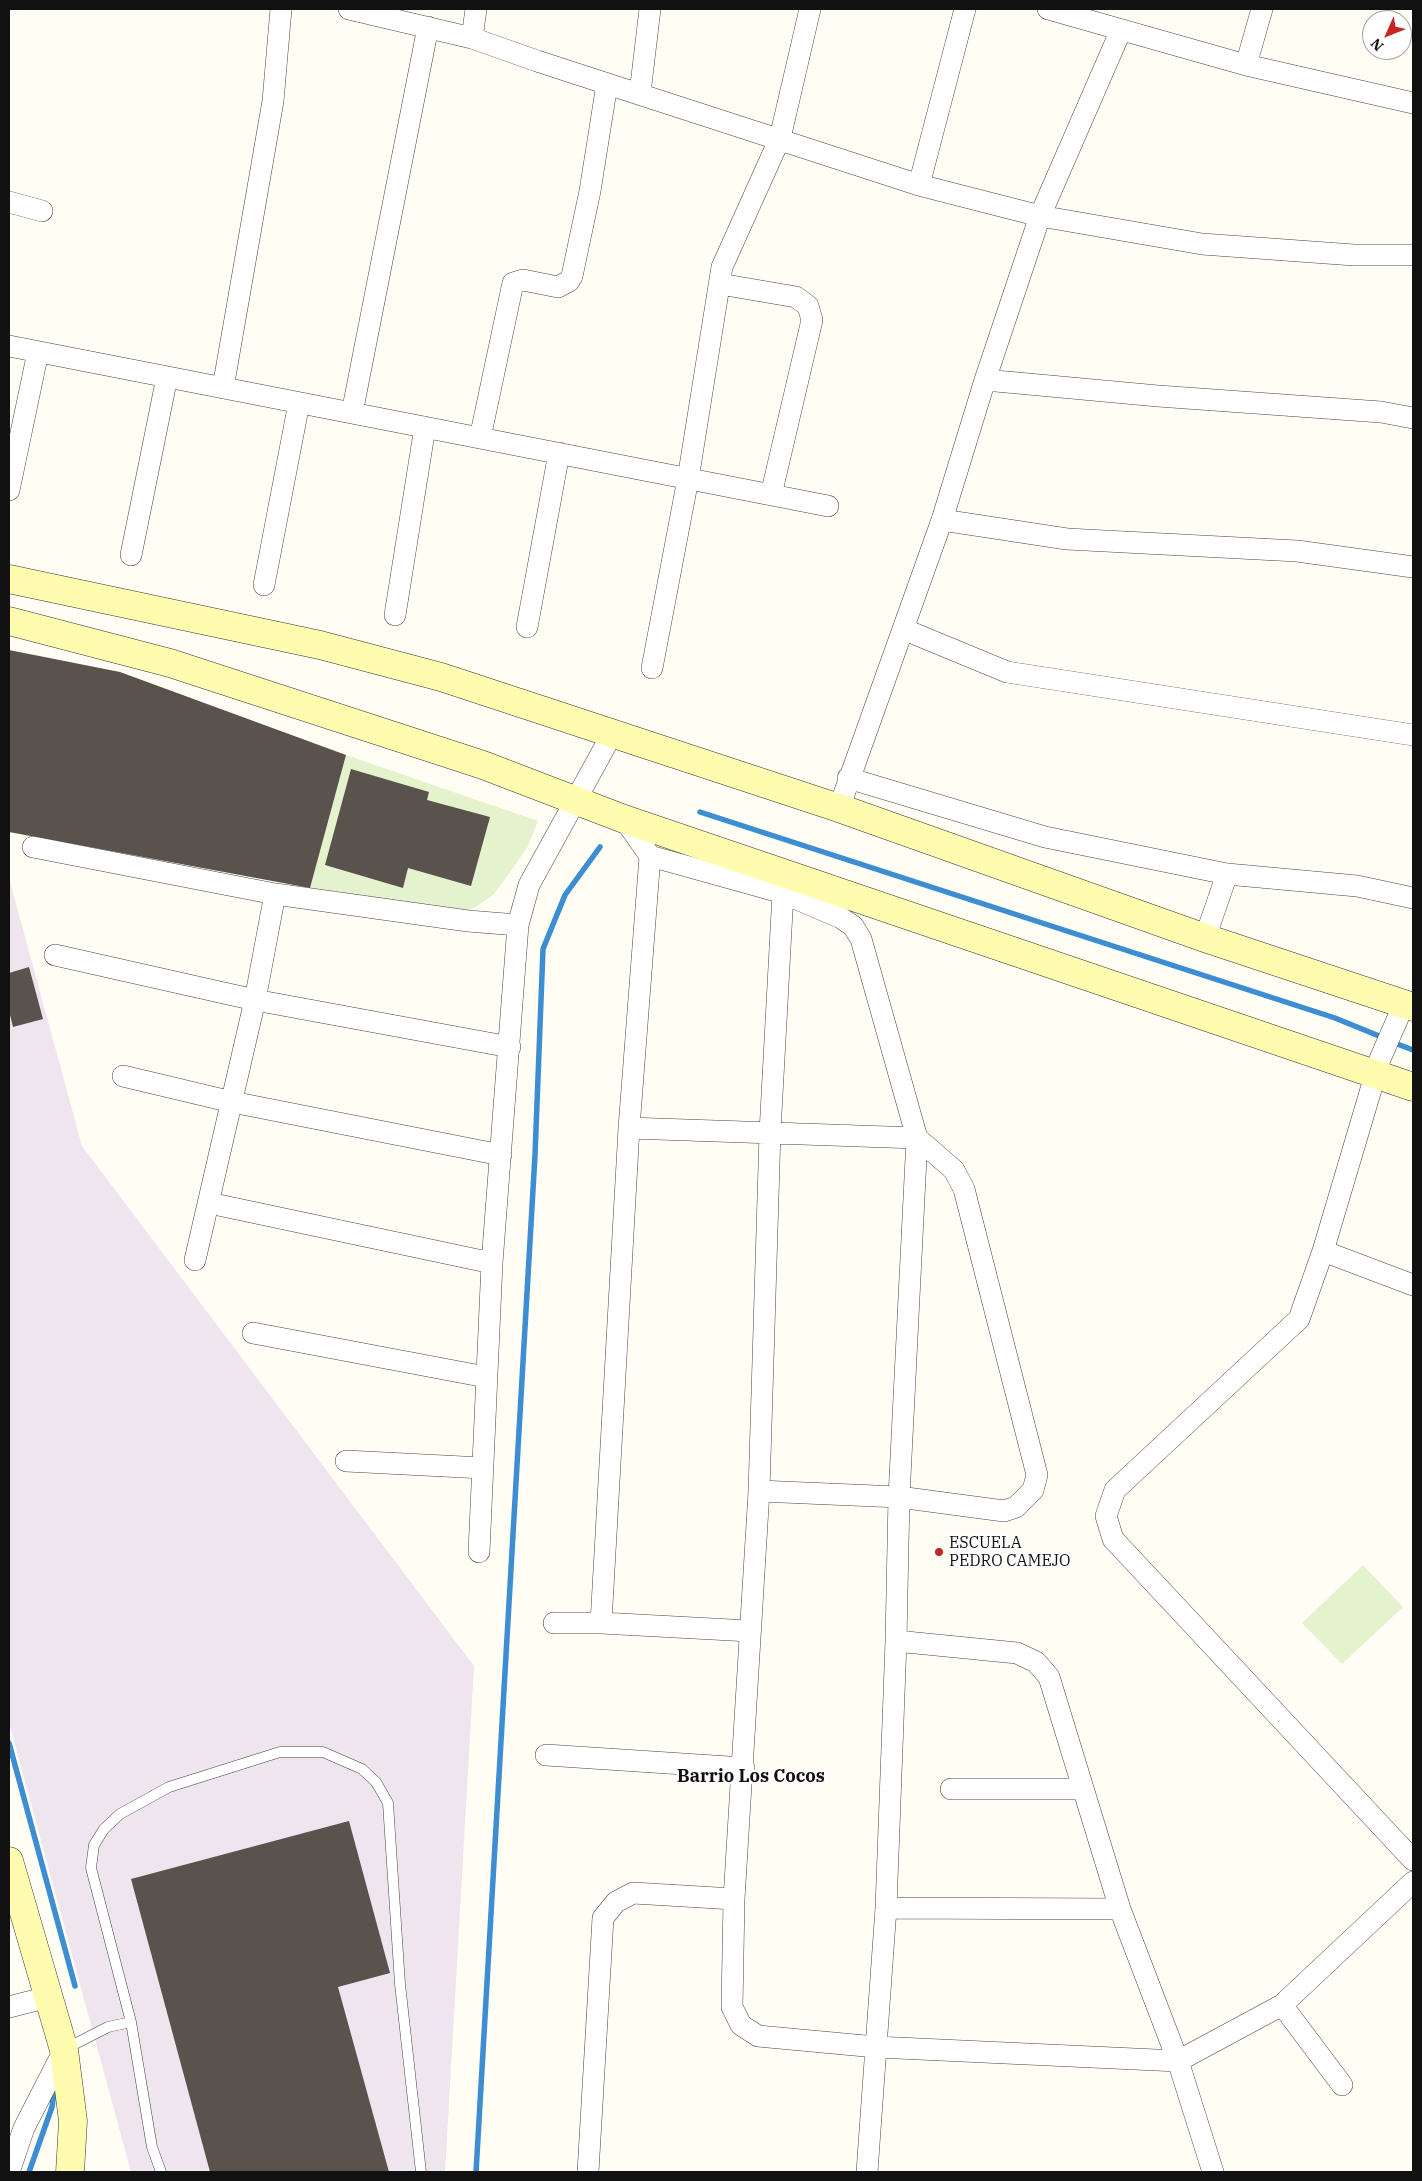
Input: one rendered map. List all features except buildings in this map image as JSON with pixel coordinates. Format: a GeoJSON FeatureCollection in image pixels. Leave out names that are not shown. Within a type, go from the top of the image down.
{"type":"FeatureCollection","features":[{"type":"Feature","properties":{"kind":"main road"},"geometry":{"type":"LineString","coordinates":[[9,579],[329,648],[441,677],[838,808],[1404,1009]]}},
{"type":"Feature","properties":{"kind":"main road"},"geometry":{"type":"LineString","coordinates":[[9,621],[170,663],[483,765],[624,819],[1377,1067],[1413,1087]]}},
{"type":"Feature","properties":{"kind":"main road"},"geometry":{"type":"LineString","coordinates":[[9,1861],[64,2050],[73,2121],[70,2172]]}},
{"type":"Feature","properties":{"kind":"street"},"geometry":{"type":"LineString","coordinates":[[224,388],[273,101],[280,9]]}},
{"type":"Feature","properties":{"kind":"street"},"geometry":{"type":"LineString","coordinates":[[472,38],[476,9]]}},
{"type":"Feature","properties":{"kind":"street"},"geometry":{"type":"LineString","coordinates":[[640,93],[650,9]]}},
{"type":"Feature","properties":{"kind":"street"},"geometry":{"type":"LineString","coordinates":[[652,668],[688,479],[722,267],[780,138],[810,9]]}},
{"type":"Feature","properties":{"kind":"street"},"geometry":{"type":"LineString","coordinates":[[919,185],[965,9]]}},
{"type":"Feature","properties":{"kind":"street"},"geometry":{"type":"LineString","coordinates":[[1048,9],[1246,65],[1413,103]]}},
{"type":"Feature","properties":{"kind":"street"},"geometry":{"type":"LineString","coordinates":[[1246,65],[1262,9]]}},
{"type":"Feature","properties":{"kind":"street"},"geometry":{"type":"LineString","coordinates":[[361,10],[472,38],[607,84],[780,138],[919,185],[1040,216],[1202,244],[1354,256],[1413,255]]}},
{"type":"Feature","properties":{"kind":"street"},"geometry":{"type":"LineString","coordinates":[[352,413],[428,27]]}},
{"type":"Feature","properties":{"kind":"street"},"geometry":{"type":"LineString","coordinates":[[838,808],[942,520],[985,380],[1040,216],[1121,30]]}},
{"type":"Feature","properties":{"kind":"street"},"geometry":{"type":"LineString","coordinates":[[480,438],[513,283],[523,280],[558,287],[569,281],[572,276],[586,209],[607,84]]}},
{"type":"Feature","properties":{"kind":"street"},"geometry":{"type":"LineString","coordinates":[[9,202],[42,211]]}},
{"type":"Feature","properties":{"kind":"street"},"geometry":{"type":"LineString","coordinates":[[720,284],[796,297],[808,306],[812,320],[771,495]]}},
{"type":"Feature","properties":{"kind":"street"},"geometry":{"type":"LineString","coordinates":[[9,346],[828,506]]}},
{"type":"Feature","properties":{"kind":"street"},"geometry":{"type":"LineString","coordinates":[[9,490],[38,352]]}},
{"type":"Feature","properties":{"kind":"street"},"geometry":{"type":"LineString","coordinates":[[131,555],[167,377]]}},
{"type":"Feature","properties":{"kind":"street"},"geometry":{"type":"LineString","coordinates":[[985,380],[1381,412],[1413,418]]}},
{"type":"Feature","properties":{"kind":"street"},"geometry":{"type":"LineString","coordinates":[[264,585],[300,403]]}},
{"type":"Feature","properties":{"kind":"street"},"geometry":{"type":"LineString","coordinates":[[395,615],[425,427]]}},
{"type":"Feature","properties":{"kind":"street"},"geometry":{"type":"LineString","coordinates":[[527,627],[559,453]]}},
{"type":"Feature","properties":{"kind":"street"},"geometry":{"type":"LineString","coordinates":[[942,520],[1067,539],[1297,550],[1413,567]]}},
{"type":"Feature","properties":{"kind":"street"},"geometry":{"type":"LineString","coordinates":[[903,629],[1007,672],[1413,735]]}},
{"type":"Feature","properties":{"kind":"street"},"geometry":{"type":"LineString","coordinates":[[479,1552],[492,1262],[518,925],[529,885],[577,802],[612,734]]}},
{"type":"Feature","properties":{"kind":"street"},"geometry":{"type":"LineString","coordinates":[[848,778],[1046,837],[1227,874],[1357,886],[1413,898]]}},
{"type":"Feature","properties":{"kind":"street"},"geometry":{"type":"LineString","coordinates":[[624,819],[650,856],[783,893],[841,918],[853,926],[861,939],[917,1138],[899,1497],[896,1641],[886,1908],[867,2172]]}},
{"type":"Feature","properties":{"kind":"street"},"geometry":{"type":"LineString","coordinates":[[33,847],[275,894],[468,922],[518,925]]}},
{"type":"Feature","properties":{"kind":"street"},"geometry":{"type":"LineString","coordinates":[[601,1623],[629,1128],[650,856]]}},
{"type":"Feature","properties":{"kind":"street"},"geometry":{"type":"LineString","coordinates":[[1205,938],[1227,874]]}},
{"type":"Feature","properties":{"kind":"street"},"geometry":{"type":"LineString","coordinates":[[783,893],[770,1132],[759,1491],[744,1768],[734,1899],[732,2008],[741,2025],[758,2036],[876,2047],[1178,2061],[1282,2005],[1413,1882]]}},
{"type":"Feature","properties":{"kind":"street"},"geometry":{"type":"LineString","coordinates":[[195,1260],[255,1000],[275,894]]}},
{"type":"Feature","properties":{"kind":"street"},"geometry":{"type":"LineString","coordinates":[[55,954],[255,1000],[510,1047]]}},
{"type":"Feature","properties":{"kind":"street"},"geometry":{"type":"LineString","coordinates":[[1404,1009],[1377,1067],[1323,1251],[1299,1319],[1115,1490],[1106,1516],[1113,1539],[1413,1860]]}},
{"type":"Feature","properties":{"kind":"street"},"geometry":{"type":"LineString","coordinates":[[123,1076],[232,1102],[501,1156]]}},
{"type":"Feature","properties":{"kind":"street"},"geometry":{"type":"LineString","coordinates":[[629,1128],[917,1138],[954,1170],[964,1189],[1037,1476],[1033,1490],[1016,1507],[1004,1512],[899,1497],[759,1491]]}},
{"type":"Feature","properties":{"kind":"street"},"geometry":{"type":"LineString","coordinates":[[209,1203],[492,1262]]}},
{"type":"Feature","properties":{"kind":"street"},"geometry":{"type":"LineString","coordinates":[[1323,1251],[1413,1286]]}},
{"type":"Feature","properties":{"kind":"street"},"geometry":{"type":"LineString","coordinates":[[253,1333],[486,1377]]}},
{"type":"Feature","properties":{"kind":"street"},"geometry":{"type":"LineString","coordinates":[[346,1462],[482,1468]]}},
{"type":"Feature","properties":{"kind":"street"},"geometry":{"type":"LineString","coordinates":[[554,1623],[601,1623],[750,1631]]}},
{"type":"Feature","properties":{"kind":"street"},"geometry":{"type":"LineString","coordinates":[[896,1641],[1017,1653],[1036,1662],[1049,1678],[1120,1909],[1178,2061],[1212,2172]]}},
{"type":"Feature","properties":{"kind":"street"},"geometry":{"type":"LineString","coordinates":[[546,1755],[744,1768]]}},
{"type":"Feature","properties":{"kind":"street"},"geometry":{"type":"LineString","coordinates":[[951,1789],[1083,1790]]}},
{"type":"Feature","properties":{"kind":"street"},"geometry":{"type":"LineString","coordinates":[[606,2172],[588,2172],[602,1918],[616,1902],[633,1893],[734,1899]]}},
{"type":"Feature","properties":{"kind":"street"},"geometry":{"type":"LineString","coordinates":[[886,1908],[1120,1909]]}},
{"type":"Feature","properties":{"kind":"street"},"geometry":{"type":"LineString","coordinates":[[9,2007],[48,1997]]}},
{"type":"Feature","properties":{"kind":"street"},"geometry":{"type":"LineString","coordinates":[[1282,2005],[1342,2085]]}},
{"type":"Feature","properties":{"kind":"street"},"geometry":{"type":"LineString","coordinates":[[9,2172],[24,2128],[64,2050]]}},
{"type":"Feature","properties":{"kind":"lane"},"geometry":{"type":"LineString","coordinates":[[161,2172],[152,2147],[131,2022],[91,1868],[94,1846],[104,1829],[120,1814],[169,1787],[280,1752],[323,1752],[348,1762],[362,1769],[376,1782],[388,1803],[400,1984],[421,2172]]}},
{"type":"Feature","properties":{"kind":"lane"},"geometry":{"type":"LineString","coordinates":[[64,2050],[108,2027],[131,2022]]}},
{"type":"Feature","properties":{"kind":"shaded area"},"geometry":{"type":"Polygon","coordinates":[[[9,878],[82,1146],[474,1666],[445,2172],[131,2172],[9,1723],[9,878]]]}},
{"type":"Feature","properties":{"kind":"green space"},"geometry":{"type":"Polygon","coordinates":[[[346,755],[538,821],[527,848],[493,895],[474,908],[454,914],[310,888],[346,755]]]}},
{"type":"Feature","properties":{"kind":"green space"},"geometry":{"type":"Polygon","coordinates":[[[1363,1565],[1403,1607],[1342,1664],[1302,1623],[1363,1565]]]}},
{"type":"Feature","properties":{"kind":"waterway"},"geometry":{"type":"LineString","coordinates":[[700,812],[1335,1018],[1384,1038]]}},
{"type":"Feature","properties":{"kind":"waterway"},"geometry":{"type":"LineString","coordinates":[[476,2172],[535,1155],[543,949],[565,895],[600,847]]}},
{"type":"Feature","properties":{"kind":"waterway"},"geometry":{"type":"LineString","coordinates":[[1392,1042],[1413,1050]]}},
{"type":"Feature","properties":{"kind":"waterway"},"geometry":{"type":"LineString","coordinates":[[9,1743],[75,1986]]}},
{"type":"Feature","properties":{"kind":"waterway"},"geometry":{"type":"LineString","coordinates":[[29,2172],[52,2107],[55,2085]]}},
{"type":"Feature","properties":{"kind":"place","name":"ESCUELA PEDRO CAMEJO"},"geometry":{"type":"Point","coordinates":[939,1552]}},
{"type":"Feature","properties":{"kind":"district","name":"Barrio Los Cocos"},"geometry":{"type":"Point","coordinates":[751,1777]}}]}
